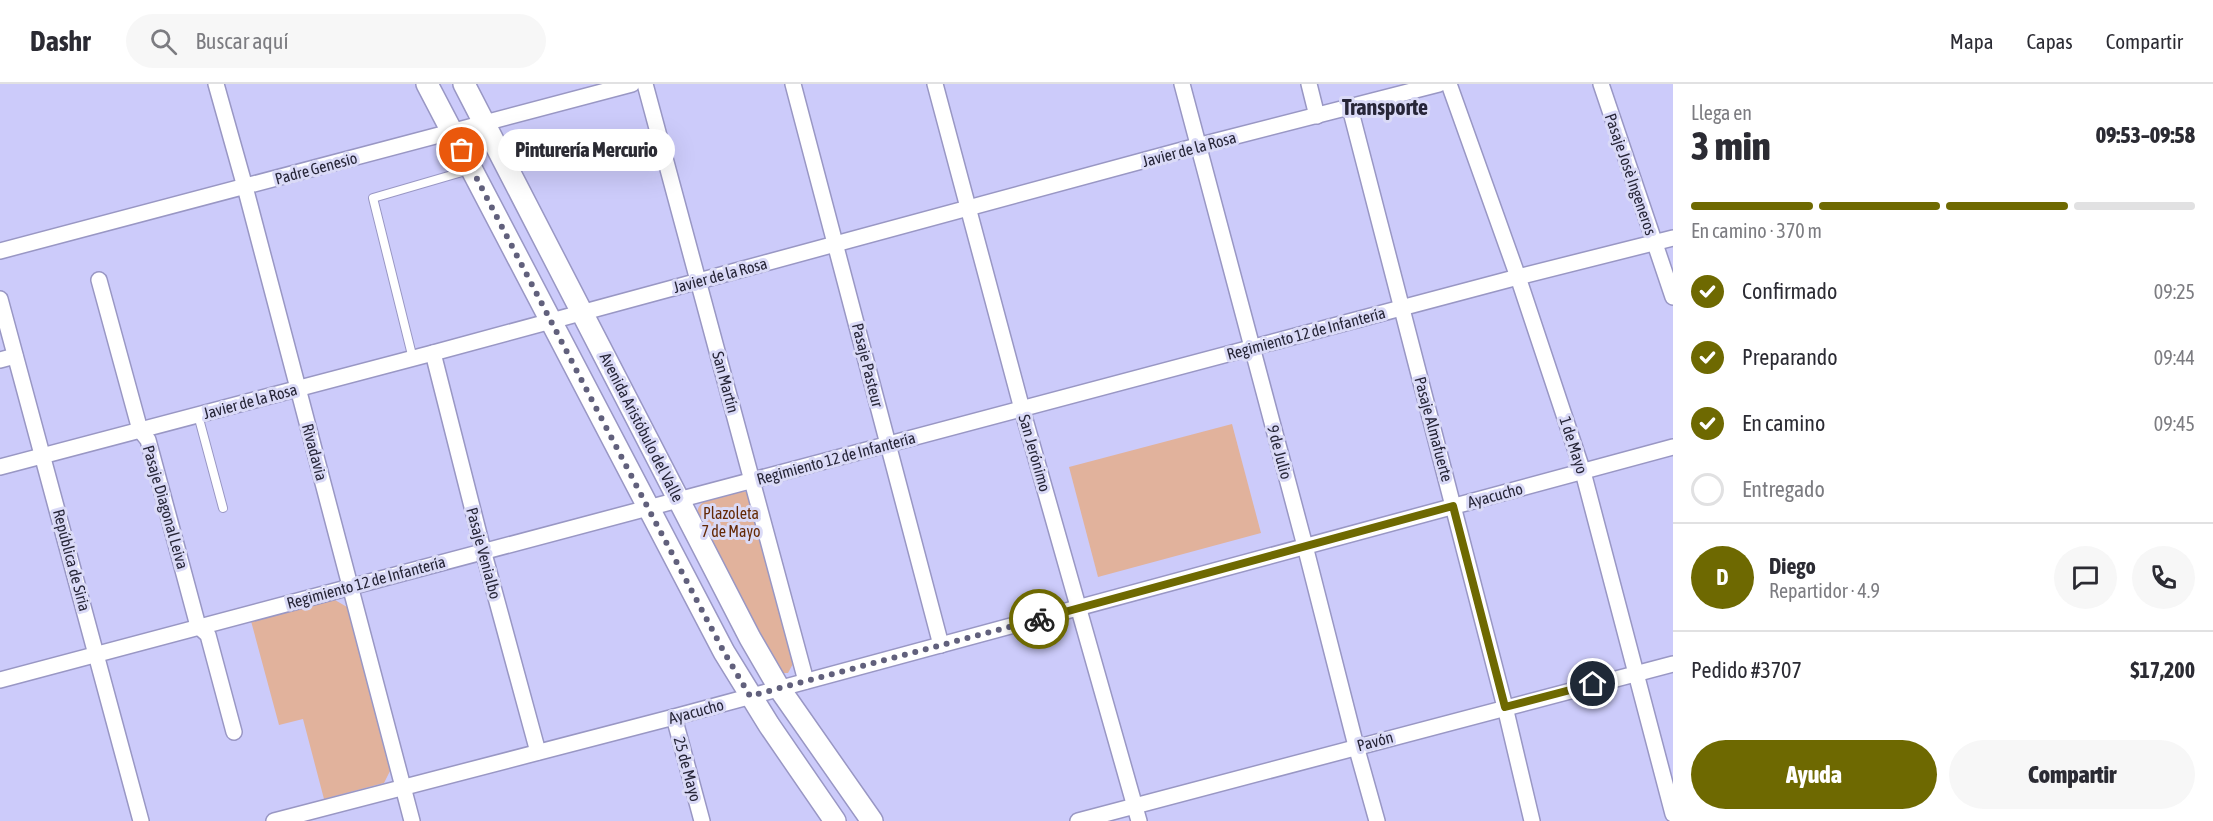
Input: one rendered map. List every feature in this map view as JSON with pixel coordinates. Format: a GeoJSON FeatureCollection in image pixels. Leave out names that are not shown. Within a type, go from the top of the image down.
{"type":"FeatureCollection","features":[{"type":"Feature","properties":{"kind":"main road","name":"Avenida Aristóbulo del Valle"},"geometry":{"type":"LineString","coordinates":[[427,84],[724,652],[750,696],[835,821]]}},
{"type":"Feature","properties":{"kind":"main road","name":"Avenida Aristóbulo del Valle"},"geometry":{"type":"LineString","coordinates":[[465,84],[750,638],[779,688],[872,821]]}},
{"type":"Feature","properties":{"kind":"street","name":"Rivadavia"},"geometry":{"type":"LineString","coordinates":[[216,84],[412,821]]}},
{"type":"Feature","properties":{"kind":"street","name":"Padre Genesio"},"geometry":{"type":"LineString","coordinates":[[0,250],[632,84]]}},
{"type":"Feature","properties":{"kind":"street","name":"San Martín"},"geometry":{"type":"LineString","coordinates":[[645,84],[806,681]]}},
{"type":"Feature","properties":{"kind":"street","name":"Pasaje Pasteur"},"geometry":{"type":"LineString","coordinates":[[793,84],[941,645]]}},
{"type":"Feature","properties":{"kind":"street","name":"San Jerónimo"},"geometry":{"type":"LineString","coordinates":[[934,84],[1022,409],[1137,813]]}},
{"type":"Feature","properties":{"kind":"street","name":"9 de Julio"},"geometry":{"type":"LineString","coordinates":[[1182,84],[1377,821]]}},
{"type":"Feature","properties":{"kind":"street"},"geometry":{"type":"LineString","coordinates":[[1309,84],[1317,116]]}},
{"type":"Feature","properties":{"kind":"street","name":"Javier de la Rosa"},"geometry":{"type":"LineString","coordinates":[[0,467],[550,322],[1197,146],[1439,84]]}},
{"type":"Feature","properties":{"kind":"street","name":"1 de Mayo"},"geometry":{"type":"LineString","coordinates":[[1449,84],[1518,277],[1583,472],[1673,814]]}},
{"type":"Feature","properties":{"kind":"street","name":"Pasaje Josè Ingeneros"},"geometry":{"type":"LineString","coordinates":[[1601,84],[1673,297]]}},
{"type":"Feature","properties":{"kind":"street","name":"Pasaje Almafuerte"},"geometry":{"type":"LineString","coordinates":[[1350,108],[1505,707],[1532,821]]}},
{"type":"Feature","properties":{"kind":"street","name":"Regimiento 12 de Infantería"},"geometry":{"type":"LineString","coordinates":[[0,680],[483,550],[753,481],[1251,347],[1673,237]]}},
{"type":"Feature","properties":{"kind":"street","name":"Pasaje Diagonal Leiva"},"geometry":{"type":"LineString","coordinates":[[99,280],[140,430],[148,440],[198,626],[208,635],[234,732]]}},
{"type":"Feature","properties":{"kind":"street","name":"República de Siria"},"geometry":{"type":"LineString","coordinates":[[0,299],[7,358],[44,456],[141,821]]}},
{"type":"Feature","properties":{"kind":"street","name":"Pasaje Venialbo"},"geometry":{"type":"LineString","coordinates":[[433,353],[538,752]]}},
{"type":"Feature","properties":{"kind":"street","name":"Ayacucho"},"geometry":{"type":"LineString","coordinates":[[274,821],[674,717],[1673,447]]}},
{"type":"Feature","properties":{"kind":"street","name":"Pavón"},"geometry":{"type":"LineString","coordinates":[[1078,821],[1137,813],[1356,746],[1673,664]]}},
{"type":"Feature","properties":{"kind":"street","name":"25 de Mayo"},"geometry":{"type":"LineString","coordinates":[[674,717],[702,821]]}},
{"type":"Feature","properties":{"kind":"lane"},"geometry":{"type":"LineString","coordinates":[[413,358],[372,198],[472,169]]}},
{"type":"Feature","properties":{"kind":"lane"},"geometry":{"type":"LineString","coordinates":[[198,415],[223,508]]}},
{"type":"Feature","properties":{"kind":"green space"},"geometry":{"type":"Polygon","coordinates":[[[1232,424],[1261,533],[1098,577],[1069,467],[1232,424]]]}},
{"type":"Feature","properties":{"kind":"green space","name":"Plazoleta 7 de Mayo"},"geometry":{"type":"Polygon","coordinates":[[[740,491],[746,492],[751,497],[794,662],[788,673],[782,673],[776,669],[697,514],[702,503],[707,499],[740,491]]]}},
{"type":"Feature","properties":{"kind":"green space"},"geometry":{"type":"Polygon","coordinates":[[[335,600],[347,607],[390,771],[384,783],[324,799],[303,719],[279,725],[251,621],[335,600]]]}},
{"type":"Feature","properties":{"kind":"way so far"},"geometry":{"type":"LineString","coordinates":[[462,150],[648,508],[724,652],[750,696],[1039,619]]}},
{"type":"Feature","properties":{"kind":"place","name":"Pinturería Mercurio"},"geometry":{"type":"Point","coordinates":[462,150]}},
{"type":"Feature","properties":{"kind":"district","name":"Transporte"},"geometry":{"type":"Point","coordinates":[1385,107]}},
{"type":"Feature","properties":{"kind":"route"},"geometry":{"type":"LineString","coordinates":[[1039,619],[1453,506],[1505,707],[1593,684]]}}]}
